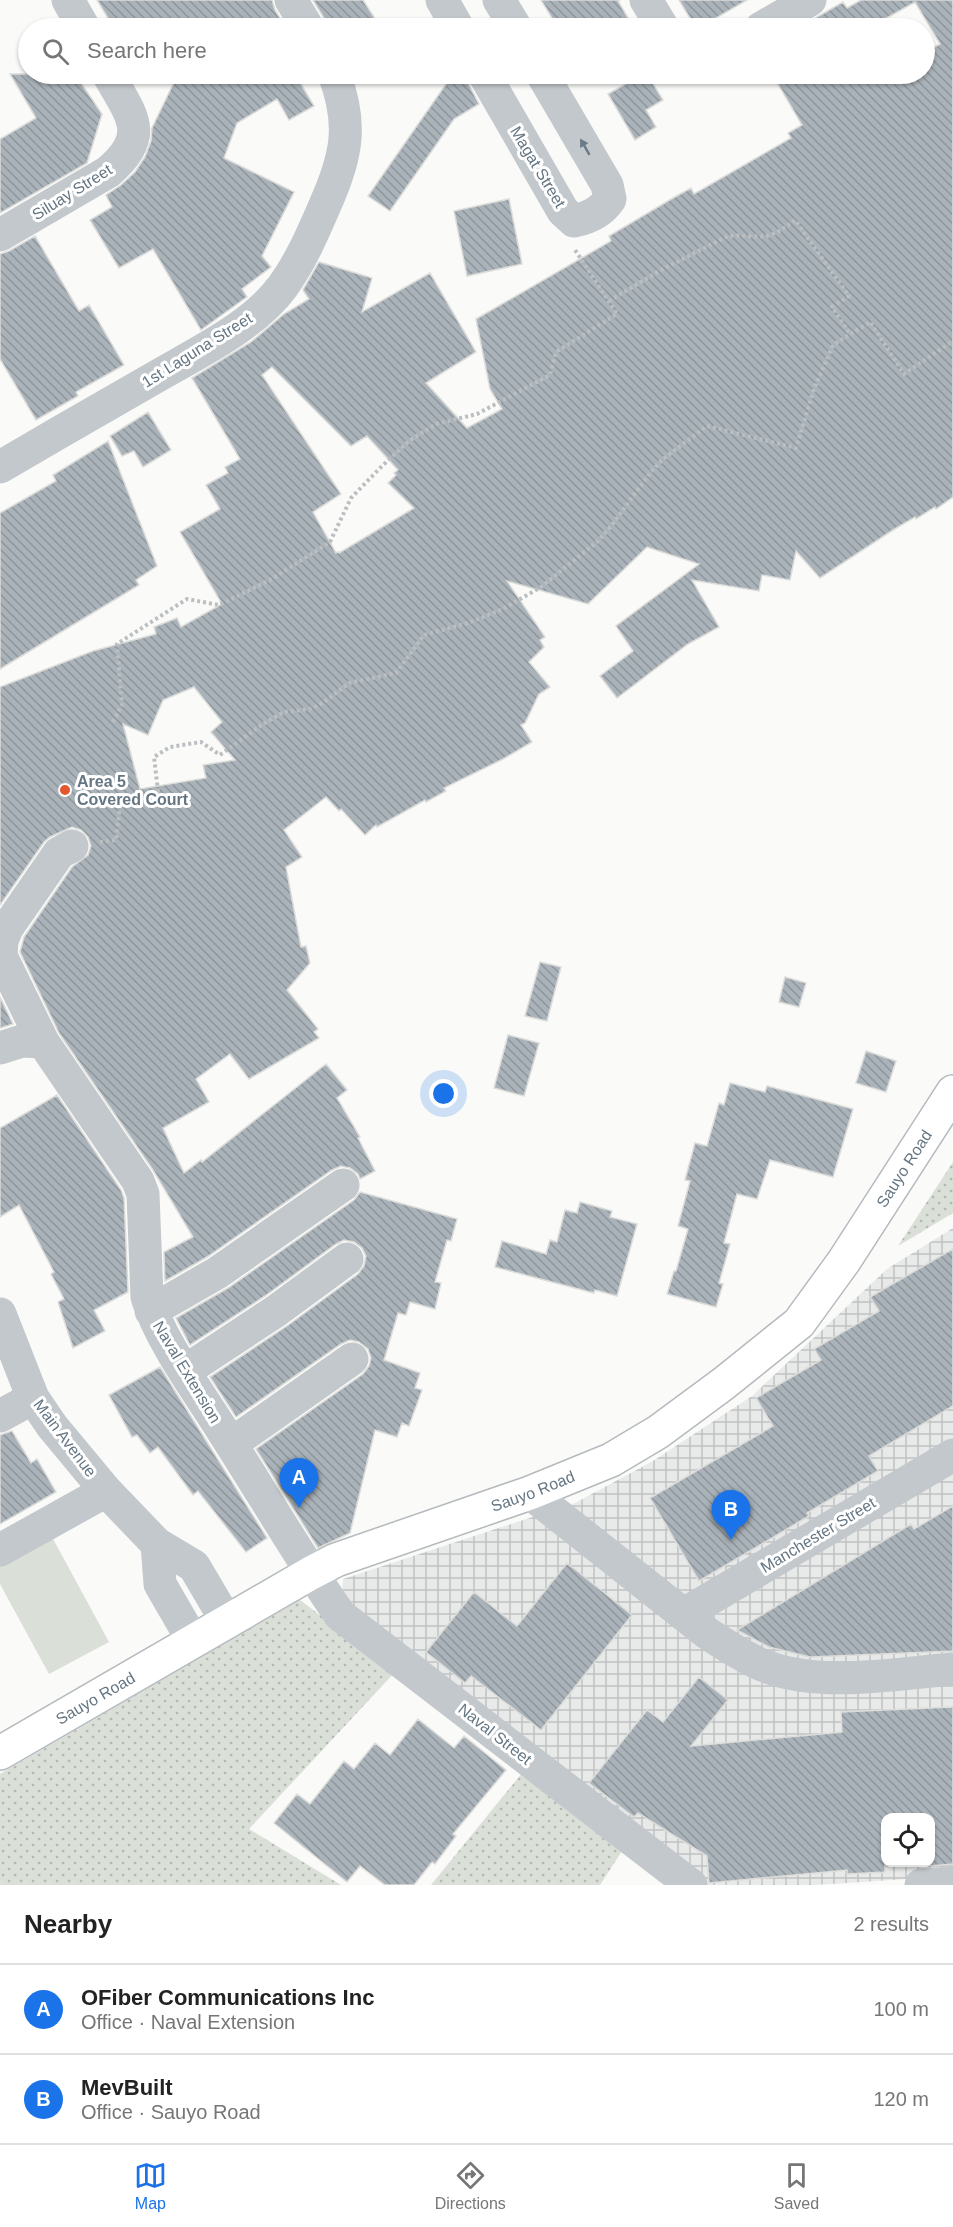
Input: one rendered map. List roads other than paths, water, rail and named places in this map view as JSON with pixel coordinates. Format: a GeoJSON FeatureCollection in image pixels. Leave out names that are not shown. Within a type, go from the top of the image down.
{"type":"FeatureCollection","features":[{"type":"Feature","properties":{"kind":"main road","name":"Sauyo Road"},"geometry":{"type":"LineString","coordinates":[[0,1754],[310,1572],[336,1560],[530,1493],[611,1460],[658,1432],[800,1323],[844,1261],[953,1092]]}},
{"type":"Feature","properties":{"kind":"street"},"geometry":{"type":"LineString","coordinates":[[68,0],[78,18]]}},
{"type":"Feature","properties":{"kind":"street"},"geometry":{"type":"LineString","coordinates":[[291,0],[302,18]]}},
{"type":"Feature","properties":{"kind":"street"},"geometry":{"type":"LineString","coordinates":[[442,0],[452,18]]}},
{"type":"Feature","properties":{"kind":"street"},"geometry":{"type":"LineString","coordinates":[[499,0],[510,18]]}},
{"type":"Feature","properties":{"kind":"street"},"geometry":{"type":"LineString","coordinates":[[646,0],[657,18]]}},
{"type":"Feature","properties":{"kind":"street","name":"Siluay Street"},"geometry":{"type":"LineString","coordinates":[[0,235],[108,172],[123,159],[132,144],[135,129],[132,117],[114,84]]}},
{"type":"Feature","properties":{"kind":"street","name":"1st Laguna Street"},"geometry":{"type":"LineString","coordinates":[[0,467],[220,339],[267,304],[283,286],[309,243],[342,160],[347,128],[337,84]]}},
{"type":"Feature","properties":{"kind":"street","name":"Magat Street"},"geometry":{"type":"LineString","coordinates":[[490,84],[563,211],[574,221],[584,219],[604,207],[610,199],[607,185],[548,84]]}},
{"type":"Feature","properties":{"kind":"street","name":"Naval Extension"},"geometry":{"type":"LineString","coordinates":[[72,846],[59,853],[7,928],[2,941],[1,956],[43,1042],[138,1181],[142,1194],[147,1298],[151,1311],[185,1371],[310,1572]]}},
{"type":"Feature","properties":{"kind":"street"},"geometry":{"type":"LineString","coordinates":[[0,1048],[22,1041],[43,1042]]}},
{"type":"Feature","properties":{"kind":"street"},"geometry":{"type":"LineString","coordinates":[[151,1311],[217,1273],[343,1185]]}},
{"type":"Feature","properties":{"kind":"street"},"geometry":{"type":"LineString","coordinates":[[185,1371],[276,1311],[347,1259]]}},
{"type":"Feature","properties":{"kind":"street","name":"Main Avenue"},"geometry":{"type":"LineString","coordinates":[[0,1314],[33,1398],[52,1426],[106,1491],[157,1544],[194,1566],[226,1622]]}},
{"type":"Feature","properties":{"kind":"street"},"geometry":{"type":"LineString","coordinates":[[231,1444],[352,1359]]}},
{"type":"Feature","properties":{"kind":"street"},"geometry":{"type":"LineString","coordinates":[[0,1416],[33,1398]]}},
{"type":"Feature","properties":{"kind":"street","name":"Manchester Street"},"geometry":{"type":"LineString","coordinates":[[684,1614],[953,1455]]}},
{"type":"Feature","properties":{"kind":"street"},"geometry":{"type":"LineString","coordinates":[[0,1550],[106,1491]]}},
{"type":"Feature","properties":{"kind":"street"},"geometry":{"type":"LineString","coordinates":[[530,1493],[735,1652],[764,1666],[795,1674],[828,1677],[863,1677],[953,1669]]}},
{"type":"Feature","properties":{"kind":"street"},"geometry":{"type":"LineString","coordinates":[[157,1544],[160,1584],[193,1641]]}},
{"type":"Feature","properties":{"kind":"street","name":"Naval Street"},"geometry":{"type":"LineString","coordinates":[[310,1572],[340,1616],[691,1885]]}},
{"type":"Feature","properties":{"kind":"street"},"geometry":{"type":"LineString","coordinates":[[921,1885],[953,1883]]}},
{"type":"Feature","properties":{"kind":"place","name":"Area 5 Covered Court"},"geometry":{"type":"Point","coordinates":[65,790]}},
{"type":"Feature","properties":{"kind":"place","name":"OFiber Communications Inc"},"geometry":{"type":"Point","coordinates":[299,1508]}},
{"type":"Feature","properties":{"kind":"place","name":"MevBuilt"},"geometry":{"type":"Point","coordinates":[731,1540]}}]}
